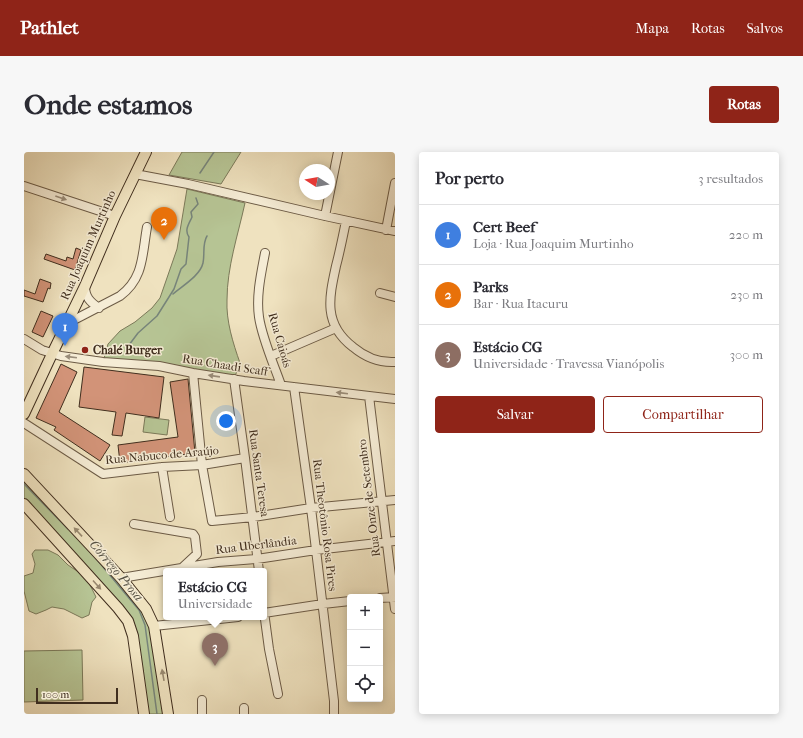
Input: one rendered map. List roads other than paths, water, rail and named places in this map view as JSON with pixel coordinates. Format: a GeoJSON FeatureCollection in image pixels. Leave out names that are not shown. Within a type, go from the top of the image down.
{"type":"FeatureCollection","features":[{"type":"Feature","properties":{"kind":"main road","name":"Rua Joaquim Murtinho"},"geometry":{"type":"LineString","coordinates":[[24,414],[68,323],[115,216],[146,152]]}},
{"type":"Feature","properties":{"kind":"main road"},"geometry":{"type":"LineString","coordinates":[[24,474],[121,578],[146,609],[154,626],[168,714]]}},
{"type":"Feature","properties":{"kind":"main road"},"geometry":{"type":"LineString","coordinates":[[24,504],[128,621],[133,636],[144,714]]}},
{"type":"Feature","properties":{"kind":"street"},"geometry":{"type":"LineString","coordinates":[[325,216],[338,152]]}},
{"type":"Feature","properties":{"kind":"street"},"geometry":{"type":"LineString","coordinates":[[135,174],[246,197],[395,231]]}},
{"type":"Feature","properties":{"kind":"street"},"geometry":{"type":"LineString","coordinates":[[386,230],[395,183]]}},
{"type":"Feature","properties":{"kind":"street"},"geometry":{"type":"LineString","coordinates":[[24,186],[115,216]]}},
{"type":"Feature","properties":{"kind":"street"},"geometry":{"type":"LineString","coordinates":[[346,221],[330,295],[331,317],[336,328],[350,345],[361,354],[374,360],[395,362]]}},
{"type":"Feature","properties":{"kind":"street"},"geometry":{"type":"LineString","coordinates":[[68,323],[99,308],[128,290],[139,274],[147,227]]}},
{"type":"Feature","properties":{"kind":"street","name":"Rua Caioás"},"geometry":{"type":"LineString","coordinates":[[265,253],[259,290],[259,318],[281,385]]}},
{"type":"Feature","properties":{"kind":"street"},"geometry":{"type":"LineString","coordinates":[[85,286],[85,291],[89,299],[99,308]]}},
{"type":"Feature","properties":{"kind":"street"},"geometry":{"type":"LineString","coordinates":[[380,293],[395,297]]}},
{"type":"Feature","properties":{"kind":"street"},"geometry":{"type":"LineString","coordinates":[[271,356],[336,328]]}},
{"type":"Feature","properties":{"kind":"street","name":"Rua Chaadi Scaff"},"geometry":{"type":"LineString","coordinates":[[24,339],[42,350],[61,356],[103,362],[159,366],[234,379],[395,399]]}},
{"type":"Feature","properties":{"kind":"street"},"geometry":{"type":"LineString","coordinates":[[193,373],[202,465],[212,521],[253,517],[311,508],[395,500]]}},
{"type":"Feature","properties":{"kind":"street","name":"Rua Santa Teresa"},"geometry":{"type":"LineString","coordinates":[[234,379],[246,458],[258,568]]}},
{"type":"Feature","properties":{"kind":"street","name":"Rua Theotônio Rosa Pires"},"geometry":{"type":"LineString","coordinates":[[294,387],[311,508],[334,701],[334,714]]}},
{"type":"Feature","properties":{"kind":"street","name":"Rua Onze de Setembro"},"geometry":{"type":"LineString","coordinates":[[369,396],[382,502],[391,542],[395,608]]}},
{"type":"Feature","properties":{"kind":"street","name":"Rua Nabuco de Araújo"},"geometry":{"type":"LineString","coordinates":[[24,423],[103,474],[162,467],[202,465],[246,458]]}},
{"type":"Feature","properties":{"kind":"street"},"geometry":{"type":"LineString","coordinates":[[162,467],[170,517]]}},
{"type":"Feature","properties":{"kind":"street"},"geometry":{"type":"LineString","coordinates":[[134,524],[193,534],[195,537],[198,554],[182,568]]}},
{"type":"Feature","properties":{"kind":"street","name":"Rua Uberlândia"},"geometry":{"type":"LineString","coordinates":[[182,568],[218,562],[257,559],[316,550],[391,542]]}},
{"type":"Feature","properties":{"kind":"street","name":"Rua Uberlândia"},"geometry":{"type":"LineString","coordinates":[[121,578],[163,571]]}},
{"type":"Feature","properties":{"kind":"street"},"geometry":{"type":"LineString","coordinates":[[383,598],[394,597]]}},
{"type":"Feature","properties":{"kind":"street"},"geometry":{"type":"LineString","coordinates":[[267,613],[347,601]]}},
{"type":"Feature","properties":{"kind":"street"},"geometry":{"type":"LineString","coordinates":[[154,626],[210,620]]}},
{"type":"Feature","properties":{"kind":"street"},"geometry":{"type":"LineString","coordinates":[[265,620],[278,694]]}},
{"type":"Feature","properties":{"kind":"street"},"geometry":{"type":"LineString","coordinates":[[202,700],[202,714]]}},
{"type":"Feature","properties":{"kind":"waterway"},"geometry":{"type":"LineString","coordinates":[[200,173],[214,152]]}},
{"type":"Feature","properties":{"kind":"waterway"},"geometry":{"type":"LineString","coordinates":[[126,349],[138,333],[157,316],[174,289],[181,269],[186,264],[189,237],[187,229],[192,217],[191,212],[198,204],[196,198]]}},
{"type":"Feature","properties":{"kind":"waterway"},"geometry":{"type":"LineString","coordinates":[[173,294],[195,276],[201,268],[204,260],[205,239],[207,236]]}},
{"type":"Feature","properties":{"kind":"waterway","name":"Córrego Prosa"},"geometry":{"type":"LineString","coordinates":[[24,484],[68,529]]}},
{"type":"Feature","properties":{"kind":"waterway","name":"Córrego Prosa"},"geometry":{"type":"LineString","coordinates":[[93,555],[139,610],[145,625],[157,714]]}},
{"type":"Feature","properties":{"kind":"place","name":"Parks"},"geometry":{"type":"Point","coordinates":[164,240]}},
{"type":"Feature","properties":{"kind":"place","name":"Cert Beef"},"geometry":{"type":"Point","coordinates":[65,346]}},
{"type":"Feature","properties":{"kind":"place","name":"Chalé Burger"},"geometry":{"type":"Point","coordinates":[85,350]}},
{"type":"Feature","properties":{"kind":"place","name":"Estácio CG"},"geometry":{"type":"Point","coordinates":[215,666]}}]}
